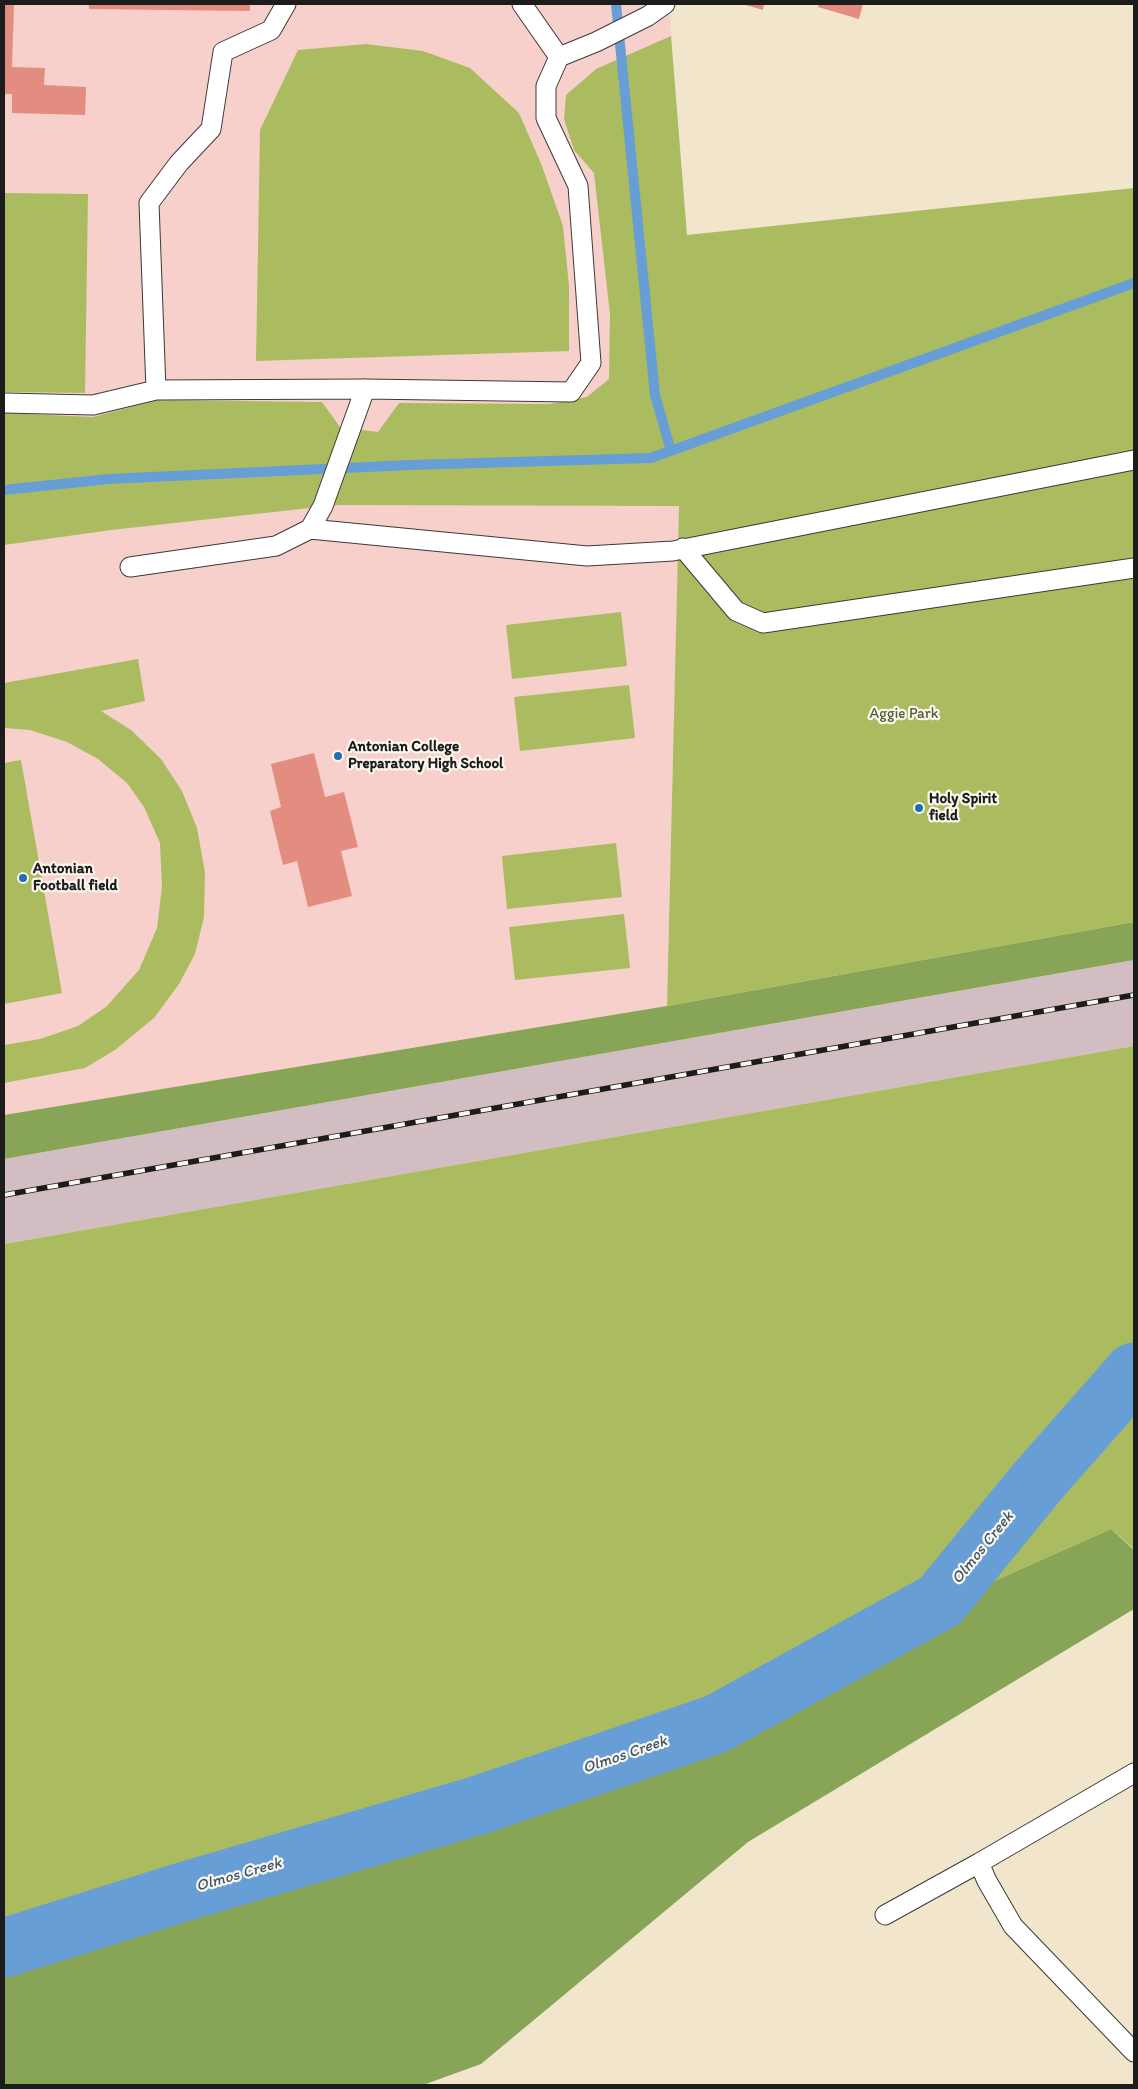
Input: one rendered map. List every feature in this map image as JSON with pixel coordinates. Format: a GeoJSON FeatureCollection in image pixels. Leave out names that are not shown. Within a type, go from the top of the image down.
{"type":"FeatureCollection","features":[{"type":"Feature","properties":{"kind":"lane"},"geometry":{"type":"LineString","coordinates":[[156,390],[149,203],[179,163],[211,129],[223,52],[271,30],[286,4]]}},
{"type":"Feature","properties":{"kind":"lane"},"geometry":{"type":"LineString","coordinates":[[522,4],[559,57]]}},
{"type":"Feature","properties":{"kind":"lane"},"geometry":{"type":"LineString","coordinates":[[4,403],[92,405],[156,390],[365,389],[571,392],[591,363],[578,186],[546,118],[546,86],[559,57],[596,42],[648,16],[665,4]]}},
{"type":"Feature","properties":{"kind":"lane"},"geometry":{"type":"LineString","coordinates":[[310,529],[323,506],[365,389]]}},
{"type":"Feature","properties":{"kind":"lane"},"geometry":{"type":"LineString","coordinates":[[130,567],[276,546],[310,529],[587,556],[683,548],[1134,460]]}},
{"type":"Feature","properties":{"kind":"lane"},"geometry":{"type":"LineString","coordinates":[[683,548],[736,611],[763,623],[1134,568]]}},
{"type":"Feature","properties":{"kind":"lane"},"geometry":{"type":"LineString","coordinates":[[885,1915],[1134,1773]]}},
{"type":"Feature","properties":{"kind":"lane"},"geometry":{"type":"LineString","coordinates":[[979,1863],[987,1881],[1013,1926],[1134,2052]]}},
{"type":"Feature","properties":{"kind":"shaded area","name":"Antonian College Preparatory High School"},"geometry":{"type":"Polygon","coordinates":[[[4,4],[669,4],[686,236],[667,1006],[4,1115],[4,4]]]}},
{"type":"Feature","properties":{"kind":"shaded area"},"geometry":{"type":"Polygon","coordinates":[[[1134,960],[1134,1046],[4,1244],[4,1159],[1134,960]]]}},
{"type":"Feature","properties":{"kind":"green space","name":"Aggie Park"},"geometry":{"type":"Polygon","coordinates":[[[671,36],[687,235],[1134,188],[1134,922],[667,1006],[679,506],[337,505],[111,530],[4,545],[4,413],[93,417],[157,400],[322,402],[340,427],[378,432],[399,403],[550,404],[587,397],[609,379],[610,314],[594,173],[574,150],[564,119],[566,95],[596,69],[671,36]]]}},
{"type":"Feature","properties":{"kind":"green space"},"geometry":{"type":"Polygon","coordinates":[[[366,44],[423,51],[470,68],[519,113],[542,166],[563,226],[569,286],[569,351],[256,361],[260,130],[298,50],[366,44]]]}},
{"type":"Feature","properties":{"kind":"green space"},"geometry":{"type":"Polygon","coordinates":[[[4,193],[88,194],[85,393],[4,392],[4,193]]]}},
{"type":"Feature","properties":{"kind":"green space"},"geometry":{"type":"Polygon","coordinates":[[[621,612],[627,666],[512,679],[506,625],[621,612]]]}},
{"type":"Feature","properties":{"kind":"green space"},"geometry":{"type":"Polygon","coordinates":[[[138,659],[145,701],[101,711],[131,730],[161,759],[182,791],[197,828],[205,873],[204,917],[195,954],[179,984],[154,1018],[115,1050],[85,1068],[4,1083],[4,1045],[40,1039],[78,1026],[106,1007],[139,970],[157,928],[162,887],[160,843],[144,807],[127,783],[98,759],[67,742],[30,730],[4,728],[4,683],[138,659]]]}},
{"type":"Feature","properties":{"kind":"green space"},"geometry":{"type":"Polygon","coordinates":[[[629,685],[635,738],[520,751],[514,697],[629,685]]]}},
{"type":"Feature","properties":{"kind":"green space","name":"Antonian Football field"},"geometry":{"type":"Polygon","coordinates":[[[21,760],[62,993],[4,1004],[4,763],[21,760]]]}},
{"type":"Feature","properties":{"kind":"green space"},"geometry":{"type":"Polygon","coordinates":[[[616,843],[622,897],[507,909],[502,856],[616,843]]]}},
{"type":"Feature","properties":{"kind":"green space"},"geometry":{"type":"Polygon","coordinates":[[[624,914],[630,968],[515,980],[509,927],[624,914]]]}},
{"type":"Feature","properties":{"kind":"green space"},"geometry":{"type":"Polygon","coordinates":[[[1134,922],[1134,960],[4,1159],[4,1115],[667,1006],[1134,922]]]}},
{"type":"Feature","properties":{"kind":"green space"},"geometry":{"type":"Polygon","coordinates":[[[1134,1046],[1134,1549],[1111,1529],[772,1680],[353,1825],[4,1930],[4,1244],[1134,1046]]]}},
{"type":"Feature","properties":{"kind":"green space"},"geometry":{"type":"Polygon","coordinates":[[[1111,1529],[1134,1550],[1134,1609],[748,1842],[481,2064],[423,2085],[4,2085],[4,1930],[353,1825],[772,1680],[1111,1529]]]}},
{"type":"Feature","properties":{"kind":"building"},"geometry":{"type":"Polygon","coordinates":[[[4,4],[14,4],[12,67],[45,68],[44,85],[86,87],[85,115],[12,113],[12,94],[4,94],[4,4]]]}},
{"type":"Feature","properties":{"kind":"building"},"geometry":{"type":"Polygon","coordinates":[[[89,4],[250,4],[250,11],[89,9],[89,4]]]}},
{"type":"Feature","properties":{"kind":"building"},"geometry":{"type":"Polygon","coordinates":[[[742,4],[764,4],[763,10],[742,4]]]}},
{"type":"Feature","properties":{"kind":"building"},"geometry":{"type":"Polygon","coordinates":[[[819,4],[863,4],[859,19],[818,7],[819,4]]]}},
{"type":"Feature","properties":{"kind":"building"},"geometry":{"type":"Polygon","coordinates":[[[314,753],[325,797],[344,792],[358,847],[341,851],[352,896],[308,907],[297,861],[283,865],[270,811],[281,807],[271,764],[314,753]]]}},
{"type":"Feature","properties":{"kind":"waterway"},"geometry":{"type":"LineString","coordinates":[[616,4],[655,395],[671,451]]}},
{"type":"Feature","properties":{"kind":"waterway"},"geometry":{"type":"LineString","coordinates":[[4,490],[108,479],[410,465],[651,458],[1134,283]]}},
{"type":"Feature","properties":{"kind":"waterway","name":"Olmos Creek"},"geometry":{"type":"LineString","coordinates":[[4,1948],[186,1891],[479,1805],[716,1724],[940,1601],[1037,1482],[1134,1372]]}},
{"type":"Feature","properties":{"kind":"railway"},"geometry":{"type":"LineString","coordinates":[[4,1195],[1134,995]]}},
{"type":"Feature","properties":{"kind":"place","name":"Antonian College Preparatory High School"},"geometry":{"type":"Point","coordinates":[338,756]}},
{"type":"Feature","properties":{"kind":"place","name":"Holy Spirit field"},"geometry":{"type":"Point","coordinates":[919,808]}},
{"type":"Feature","properties":{"kind":"place","name":"Antonian Football field"},"geometry":{"type":"Point","coordinates":[23,878]}}]}
